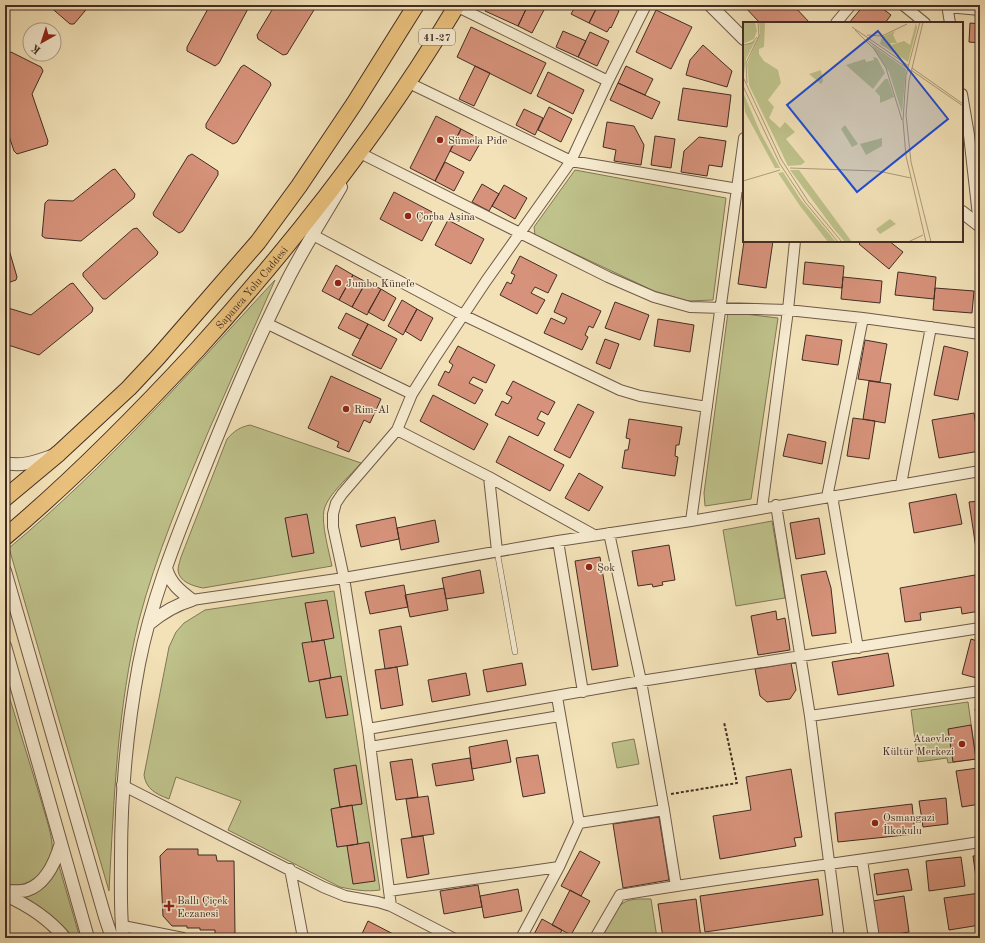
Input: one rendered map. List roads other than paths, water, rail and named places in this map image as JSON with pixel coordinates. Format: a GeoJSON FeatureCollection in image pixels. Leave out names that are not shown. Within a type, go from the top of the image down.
{"type":"FeatureCollection","features":[{"type":"Feature","properties":{"kind":"highway"},"geometry":{"type":"LineString","coordinates":[[5,498],[59,453],[129,388],[158,357],[258,242],[307,174],[366,85],[416,5]]}},
{"type":"Feature","properties":{"kind":"highway","name":"Sapanca Yolu Caddesi"},"geometry":{"type":"LineString","coordinates":[[5,537],[42,506],[92,460],[161,389],[241,301],[288,245],[379,125],[408,83],[456,6]]}},
{"type":"Feature","properties":{"kind":"street"},"geometry":{"type":"LineString","coordinates":[[391,906],[368,730],[344,578],[333,527],[333,514],[336,503],[397,430],[412,394],[463,315],[571,161],[608,81],[646,5]]}},
{"type":"Feature","properties":{"kind":"street"},"geometry":{"type":"LineString","coordinates":[[710,5],[743,38]]}},
{"type":"Feature","properties":{"kind":"street"},"geometry":{"type":"LineString","coordinates":[[837,22],[851,5]]}},
{"type":"Feature","properties":{"kind":"street"},"geometry":{"type":"LineString","coordinates":[[902,5],[924,22]]}},
{"type":"Feature","properties":{"kind":"street"},"geometry":{"type":"LineString","coordinates":[[456,6],[608,81]]}},
{"type":"Feature","properties":{"kind":"street"},"geometry":{"type":"LineString","coordinates":[[950,22],[947,6],[980,10]]}},
{"type":"Feature","properties":{"kind":"street"},"geometry":{"type":"LineString","coordinates":[[408,83],[571,161],[738,189]]}},
{"type":"Feature","properties":{"kind":"street"},"geometry":{"type":"LineString","coordinates":[[963,100],[969,135],[980,225]]}},
{"type":"Feature","properties":{"kind":"street"},"geometry":{"type":"LineString","coordinates":[[183,938],[123,932],[121,846],[122,785],[137,678],[148,624],[166,568],[219,429],[266,324],[288,278],[360,153],[379,125]]}},
{"type":"Feature","properties":{"kind":"street"},"geometry":{"type":"LineString","coordinates":[[969,135],[980,139]]}},
{"type":"Feature","properties":{"kind":"street"},"geometry":{"type":"LineString","coordinates":[[691,521],[743,146]]}},
{"type":"Feature","properties":{"kind":"street"},"geometry":{"type":"LineString","coordinates":[[360,153],[608,277],[654,298],[690,307],[788,310],[863,318],[980,334]]}},
{"type":"Feature","properties":{"kind":"street"},"geometry":{"type":"LineString","coordinates":[[963,213],[980,225]]}},
{"type":"Feature","properties":{"kind":"street"},"geometry":{"type":"LineString","coordinates":[[313,235],[463,315],[620,390],[640,396],[707,407]]}},
{"type":"Feature","properties":{"kind":"street"},"geometry":{"type":"LineString","coordinates":[[762,508],[788,310],[795,242]]}},
{"type":"Feature","properties":{"kind":"street"},"geometry":{"type":"LineString","coordinates":[[858,648],[830,496],[863,318]]}},
{"type":"Feature","properties":{"kind":"street"},"geometry":{"type":"LineString","coordinates":[[266,324],[412,394]]}},
{"type":"Feature","properties":{"kind":"street"},"geometry":{"type":"LineString","coordinates":[[901,484],[931,327]]}},
{"type":"Feature","properties":{"kind":"street"},"geometry":{"type":"LineString","coordinates":[[397,430],[489,477],[594,535]]}},
{"type":"Feature","properties":{"kind":"street"},"geometry":{"type":"LineString","coordinates":[[5,463],[32,463],[59,453]]}},
{"type":"Feature","properties":{"kind":"street"},"geometry":{"type":"LineString","coordinates":[[148,624],[168,610],[179,604],[192,600],[344,578],[497,551],[691,521],[776,505],[980,472]]}},
{"type":"Feature","properties":{"kind":"street"},"geometry":{"type":"LineString","coordinates":[[489,477],[497,551]]}},
{"type":"Feature","properties":{"kind":"street"},"geometry":{"type":"LineString","coordinates":[[776,505],[810,716],[828,865],[839,938]]}},
{"type":"Feature","properties":{"kind":"street"},"geometry":{"type":"LineString","coordinates":[[608,533],[641,681],[662,795],[676,886]]}},
{"type":"Feature","properties":{"kind":"street"},"geometry":{"type":"LineString","coordinates":[[558,541],[583,692]]}},
{"type":"Feature","properties":{"kind":"street"},"geometry":{"type":"LineString","coordinates":[[166,568],[168,576],[174,584],[192,600]]}},
{"type":"Feature","properties":{"kind":"street"},"geometry":{"type":"LineString","coordinates":[[5,570],[112,938]]}},
{"type":"Feature","properties":{"kind":"street"},"geometry":{"type":"LineString","coordinates":[[368,730],[641,681],[980,628]]}},
{"type":"Feature","properties":{"kind":"street"},"geometry":{"type":"LineString","coordinates":[[5,646],[88,938]]}},
{"type":"Feature","properties":{"kind":"street"},"geometry":{"type":"LineString","coordinates":[[810,716],[980,691]]}},
{"type":"Feature","properties":{"kind":"street"},"geometry":{"type":"LineString","coordinates":[[521,938],[559,867],[579,823],[557,697]]}},
{"type":"Feature","properties":{"kind":"street"},"geometry":{"type":"LineString","coordinates":[[370,747],[560,716]]}},
{"type":"Feature","properties":{"kind":"street"},"geometry":{"type":"LineString","coordinates":[[122,785],[323,887],[346,896],[391,906],[453,938]]}},
{"type":"Feature","properties":{"kind":"street"},"geometry":{"type":"LineString","coordinates":[[579,823],[664,810]]}},
{"type":"Feature","properties":{"kind":"street"},"geometry":{"type":"LineString","coordinates":[[595,938],[620,895],[980,842]]}},
{"type":"Feature","properties":{"kind":"street"},"geometry":{"type":"LineString","coordinates":[[5,891],[18,892],[28,889],[41,881],[57,856],[61,843]]}},
{"type":"Feature","properties":{"kind":"street"},"geometry":{"type":"LineString","coordinates":[[862,860],[874,938]]}},
{"type":"Feature","properties":{"kind":"street"},"geometry":{"type":"LineString","coordinates":[[389,891],[559,867]]}},
{"type":"Feature","properties":{"kind":"street"},"geometry":{"type":"LineString","coordinates":[[290,869],[303,938]]}},
{"type":"Feature","properties":{"kind":"street"},"geometry":{"type":"LineString","coordinates":[[5,895],[31,908],[66,938]]}},
{"type":"Feature","properties":{"kind":"lane"},"geometry":{"type":"LineString","coordinates":[[497,551],[515,652]]}},
{"type":"Feature","properties":{"kind":"place","name":"Sümela Pide"},"geometry":{"type":"Point","coordinates":[440,140]}},
{"type":"Feature","properties":{"kind":"place","name":"Çorba Aşina"},"geometry":{"type":"Point","coordinates":[408,216]}},
{"type":"Feature","properties":{"kind":"place","name":"Jumbo Künefe"},"geometry":{"type":"Point","coordinates":[338,283]}},
{"type":"Feature","properties":{"kind":"place","name":"Rim-Al"},"geometry":{"type":"Point","coordinates":[346,409]}},
{"type":"Feature","properties":{"kind":"place","name":"Şok"},"geometry":{"type":"Point","coordinates":[589,567]}},
{"type":"Feature","properties":{"kind":"place","name":"Ataevler Kültür Merkezi"},"geometry":{"type":"Point","coordinates":[962,744]}},
{"type":"Feature","properties":{"kind":"place","name":"Osmangazi İlkokulu"},"geometry":{"type":"Point","coordinates":[875,823]}},
{"type":"Feature","properties":{"kind":"place","name":"Ballı Çiçek Eczanesi"},"geometry":{"type":"Point","coordinates":[169,906]}}]}
